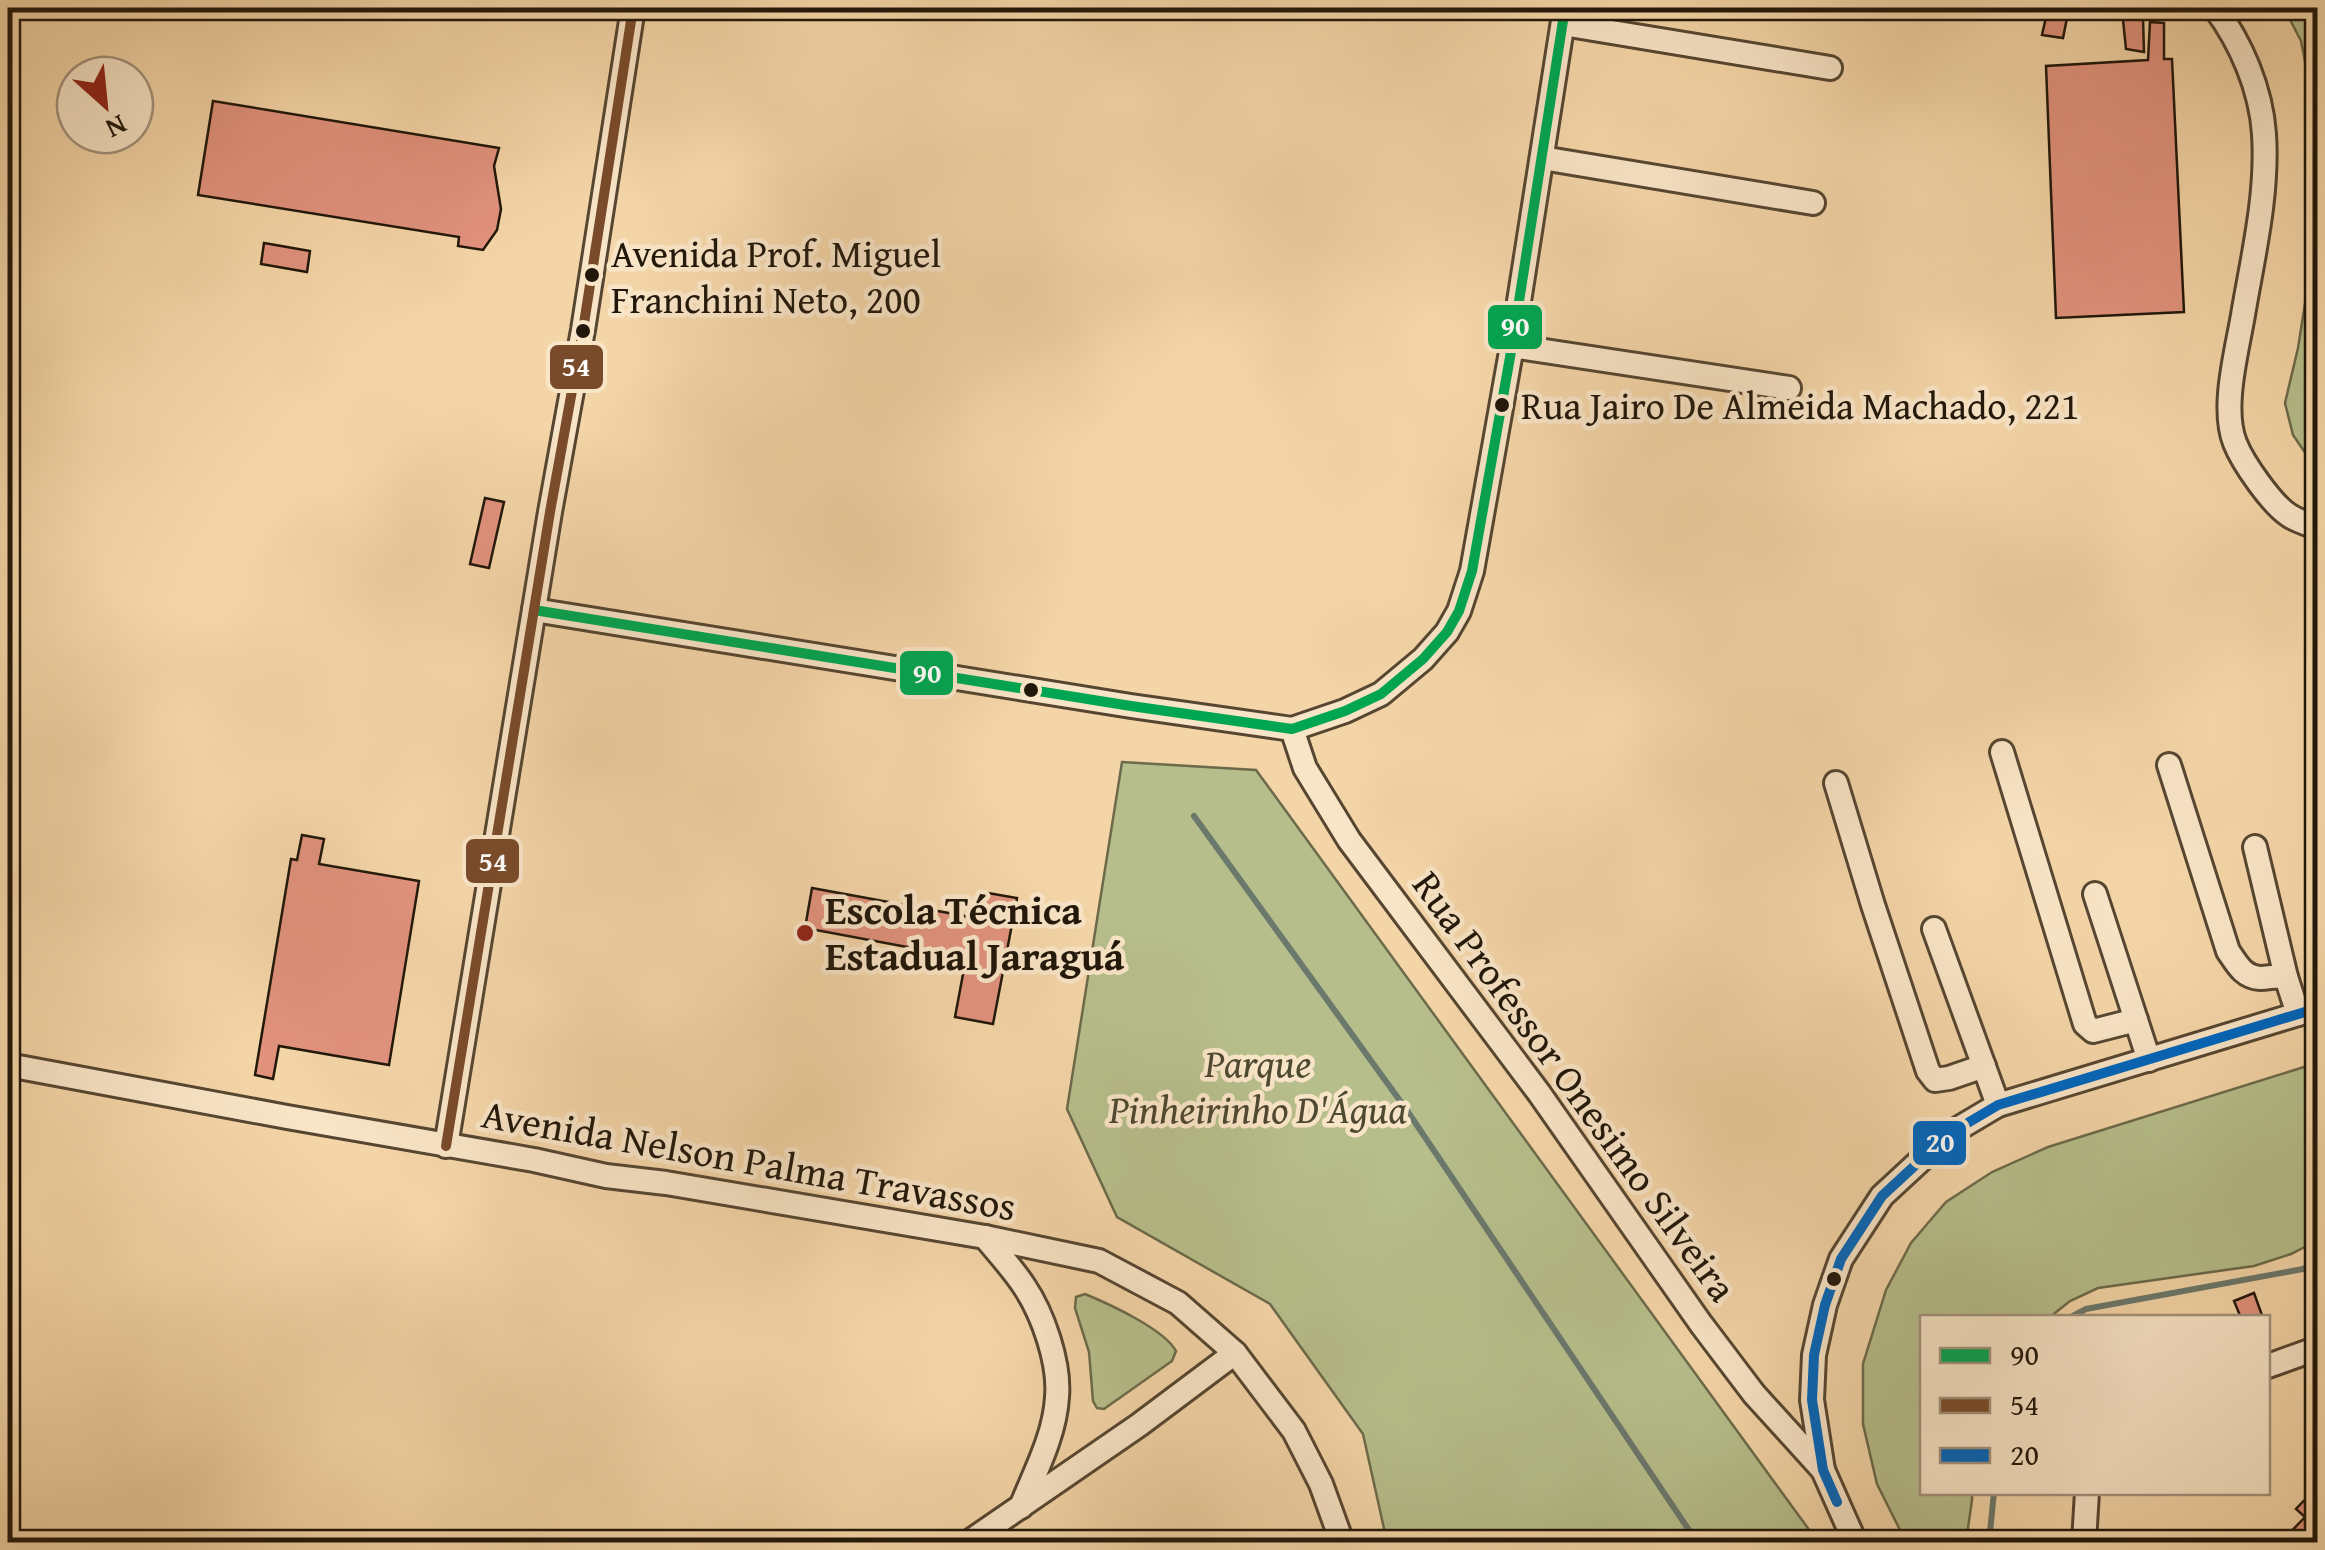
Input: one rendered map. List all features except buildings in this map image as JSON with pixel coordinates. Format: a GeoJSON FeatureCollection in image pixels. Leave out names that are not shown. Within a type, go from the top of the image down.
{"type":"FeatureCollection","features":[{"type":"Feature","properties":{"kind":"street"},"geometry":{"type":"LineString","coordinates":[[446,1146],[633,8]]}},
{"type":"Feature","properties":{"kind":"street"},"geometry":{"type":"LineString","coordinates":[[2215,8],[2238,43],[2254,84],[2264,132],[2258,226],[2230,403],[2234,441],[2254,478],[2287,514],[2318,528]]}},
{"type":"Feature","properties":{"kind":"street"},"geometry":{"type":"LineString","coordinates":[[534,610],[1292,729],[1345,711],[1382,694],[1424,659],[1459,611],[1472,571],[1564,16],[1830,68]]}},
{"type":"Feature","properties":{"kind":"street"},"geometry":{"type":"LineString","coordinates":[[1542,158],[1813,203]]}},
{"type":"Feature","properties":{"kind":"street"},"geometry":{"type":"LineString","coordinates":[[1512,346],[1789,388]]}},
{"type":"Feature","properties":{"kind":"street","name":"Rua Professor Onesimo Silveira"},"geometry":{"type":"LineString","coordinates":[[1292,729],[1306,768],[1349,840],[1539,1094],[1754,1394],[1823,1470]]}},
{"type":"Feature","properties":{"kind":"street"},"geometry":{"type":"LineString","coordinates":[[2002,752],[2085,1024],[2093,1031],[2136,1020]]}},
{"type":"Feature","properties":{"kind":"street"},"geometry":{"type":"LineString","coordinates":[[2169,765],[2228,952],[2244,974],[2286,978]]}},
{"type":"Feature","properties":{"kind":"street"},"geometry":{"type":"LineString","coordinates":[[1836,784],[1928,1071],[1935,1080],[1984,1066]]}},
{"type":"Feature","properties":{"kind":"street"},"geometry":{"type":"LineString","coordinates":[[1855,1542],[1823,1470],[1812,1400],[1814,1355],[1841,1259],[1882,1196],[1909,1169],[1949,1134],[1998,1105],[2308,1011],[2286,978],[2255,847]]}},
{"type":"Feature","properties":{"kind":"street"},"geometry":{"type":"LineString","coordinates":[[2094,894],[2148,1060]]}},
{"type":"Feature","properties":{"kind":"street"},"geometry":{"type":"LineString","coordinates":[[1934,929],[1998,1105]]}},
{"type":"Feature","properties":{"kind":"street","name":"Avenida Nelson Palma Travassos"},"geometry":{"type":"LineString","coordinates":[[8,1065],[606,1176],[985,1238],[1099,1261],[1178,1303],[1235,1353],[1294,1431],[1321,1484],[1342,1542]]}},
{"type":"Feature","properties":{"kind":"street"},"geometry":{"type":"LineString","coordinates":[[985,1238],[1026,1288],[1053,1356],[1058,1395],[1054,1418],[1044,1453],[1020,1507]]}},
{"type":"Feature","properties":{"kind":"street"},"geometry":{"type":"LineString","coordinates":[[2270,1365],[2318,1348]]}},
{"type":"Feature","properties":{"kind":"street"},"geometry":{"type":"LineString","coordinates":[[970,1542],[1235,1353]]}},
{"type":"Feature","properties":{"kind":"street"},"geometry":{"type":"LineString","coordinates":[[2084,1542],[2087,1495]]}},
{"type":"Feature","properties":{"kind":"green space"},"geometry":{"type":"Polygon","coordinates":[[[2284,8],[2317,8],[2317,165],[2316,117],[2301,41],[2284,8]]]}},
{"type":"Feature","properties":{"kind":"green space"},"geometry":{"type":"Polygon","coordinates":[[[2317,227],[2318,470],[2293,435],[2285,403],[2317,227]]]}},
{"type":"Feature","properties":{"kind":"green space","name":"Parque Pinheirinho D'Água"},"geometry":{"type":"Polygon","coordinates":[[[1122,762],[1256,770],[1818,1542],[1387,1542],[1363,1434],[1270,1304],[1117,1217],[1067,1109],[1122,762]]]}},
{"type":"Feature","properties":{"kind":"green space"},"geometry":{"type":"Polygon","coordinates":[[[2317,1063],[2318,1240],[2254,1266],[2098,1288],[2070,1301],[2052,1315],[1920,1315],[1920,1495],[1972,1495],[1972,1500],[1966,1542],[1914,1542],[1911,1534],[1906,1542],[1877,1484],[1863,1424],[1863,1364],[1886,1290],[1911,1243],[1946,1202],[1992,1172],[2048,1147],[2317,1063]]]}},
{"type":"Feature","properties":{"kind":"green space"},"geometry":{"type":"Polygon","coordinates":[[[1085,1294],[1148,1326],[1176,1351],[1172,1361],[1104,1409],[1097,1408],[1093,1401],[1089,1352],[1075,1308],[1076,1297],[1085,1294]]]}},
{"type":"Feature","properties":{"kind":"waterway"},"geometry":{"type":"LineString","coordinates":[[1194,816],[1406,1109],[1697,1542]]}},
{"type":"Feature","properties":{"kind":"waterway"},"geometry":{"type":"LineString","coordinates":[[2075,1315],[2086,1309],[2303,1269],[2318,1260]]}},
{"type":"Feature","properties":{"kind":"waterway"},"geometry":{"type":"LineString","coordinates":[[1989,1542],[1994,1495]]}},
{"type":"Feature","properties":{"kind":"transit line","name":"54"},"geometry":{"type":"LineString","coordinates":[[446,1146],[633,8]]}},
{"type":"Feature","properties":{"kind":"transit line","name":"90"},"geometry":{"type":"LineString","coordinates":[[534,610],[1292,729],[1381,694],[1423,659],[1447,632],[1459,611],[1472,571],[1565,8]]}},
{"type":"Feature","properties":{"kind":"transit line","name":"20"},"geometry":{"type":"LineString","coordinates":[[1837,1502],[1823,1470],[1812,1400],[1814,1355],[1841,1259],[1882,1196],[1949,1134],[1998,1105],[2318,1008]]}},
{"type":"Feature","properties":{"kind":"place","name":"Avenida Prof. Miguel Franchini Neto, 200"},"geometry":{"type":"Point","coordinates":[592,275]}},
{"type":"Feature","properties":{"kind":"place","name":"Rua Jairo De Almeida Machado, 221"},"geometry":{"type":"Point","coordinates":[1502,405]}},
{"type":"Feature","properties":{"kind":"place","name":"Escola Técnica Estadual Jaraguá"},"geometry":{"type":"Point","coordinates":[805,933]}}]}
